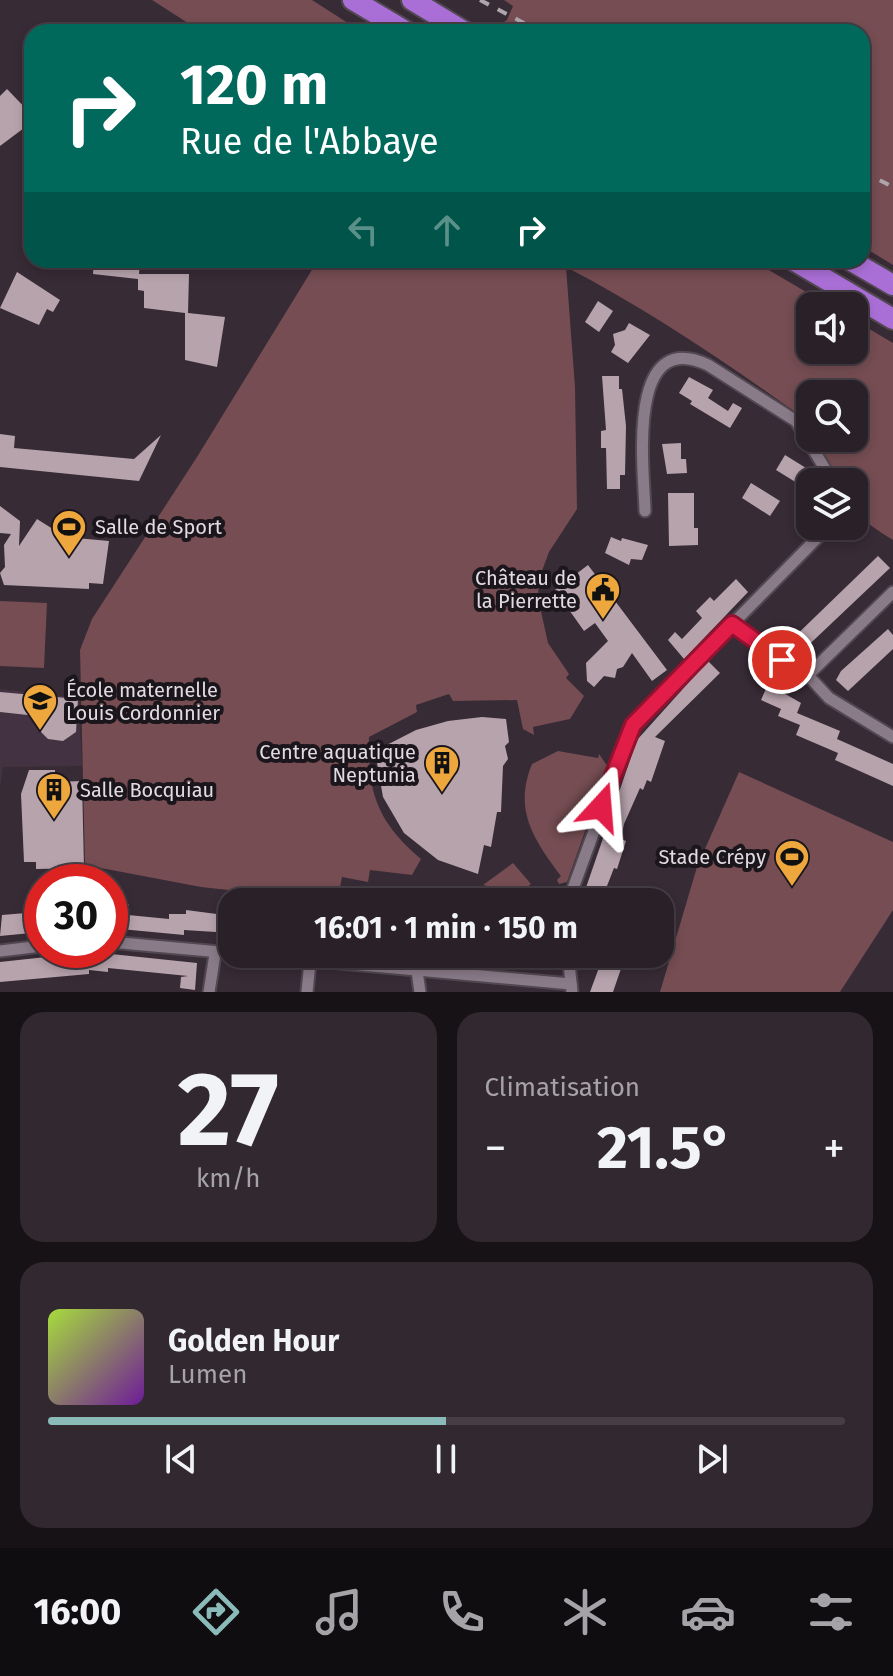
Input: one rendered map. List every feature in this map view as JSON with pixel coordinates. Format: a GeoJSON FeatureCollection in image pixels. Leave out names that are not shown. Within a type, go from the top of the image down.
{"type":"FeatureCollection","features":[{"type":"Feature","properties":{"kind":"highway"},"geometry":{"type":"LineString","coordinates":[[353,0],[394,24]]}},
{"type":"Feature","properties":{"kind":"highway"},"geometry":{"type":"LineString","coordinates":[[412,0],[452,24]]}},
{"type":"Feature","properties":{"kind":"highway"},"geometry":{"type":"LineString","coordinates":[[807,268],[893,319]]}},
{"type":"Feature","properties":{"kind":"highway"},"geometry":{"type":"LineString","coordinates":[[864,268],[893,285]]}},
{"type":"Feature","properties":{"kind":"street"},"geometry":{"type":"LineString","coordinates":[[645,511],[645,396],[661,369],[682,359],[708,365],[796,421],[825,468]]}},
{"type":"Feature","properties":{"kind":"street"},"geometry":{"type":"LineString","coordinates":[[573,888],[628,732],[815,540]]}},
{"type":"Feature","properties":{"kind":"street"},"geometry":{"type":"LineString","coordinates":[[808,675],[893,592]]}},
{"type":"Feature","properties":{"kind":"street"},"geometry":{"type":"LineString","coordinates":[[732,624],[808,675],[829,698],[893,737]]}},
{"type":"Feature","properties":{"kind":"street"},"geometry":{"type":"LineString","coordinates":[[128,944],[218,954]]}},
{"type":"Feature","properties":{"kind":"street"},"geometry":{"type":"LineString","coordinates":[[0,951],[24,948]]}},
{"type":"Feature","properties":{"kind":"street"},"geometry":{"type":"LineString","coordinates":[[209,992],[215,954]]}},
{"type":"Feature","properties":{"kind":"street"},"geometry":{"type":"LineString","coordinates":[[307,992],[309,968]]}},
{"type":"Feature","properties":{"kind":"street"},"geometry":{"type":"LineString","coordinates":[[381,968],[572,988],[570,968]]}},
{"type":"Feature","properties":{"kind":"street"},"geometry":{"type":"LineString","coordinates":[[417,971],[420,992]]}},
{"type":"Feature","properties":{"kind":"shaded area"},"geometry":{"type":"Polygon","coordinates":[[[152,0],[312,0],[350,24],[190,24],[152,0]]]}},
{"type":"Feature","properties":{"kind":"shaded area"},"geometry":{"type":"Polygon","coordinates":[[[504,0],[893,0],[893,265],[870,251],[870,24],[501,24],[507,20],[513,6],[504,0]]]}},
{"type":"Feature","properties":{"kind":"shaded area"},"geometry":{"type":"Polygon","coordinates":[[[313,268],[566,268],[575,387],[577,509],[549,552],[539,579],[538,598],[548,643],[569,674],[566,678],[584,696],[570,719],[533,727],[534,735],[523,729],[517,700],[453,701],[449,694],[416,705],[417,712],[369,737],[370,774],[378,804],[394,832],[421,859],[412,875],[370,870],[368,882],[342,877],[340,888],[218,889],[128,873],[128,864],[85,864],[80,650],[92,619],[197,457],[313,268]]]}},
{"type":"Feature","properties":{"kind":"shaded area"},"geometry":{"type":"Polygon","coordinates":[[[568,268],[766,268],[806,292],[796,292],[796,364],[868,364],[868,328],[893,343],[893,540],[868,522],[868,468],[832,468],[822,452],[868,452],[868,380],[796,380],[796,413],[657,319],[568,268]]]}},
{"type":"Feature","properties":{"kind":"shaded area"},"geometry":{"type":"Polygon","coordinates":[[[0,601],[47,603],[44,668],[0,666],[0,601]]]}},
{"type":"Feature","properties":{"kind":"shaded area","name":"École maternelle Louis Cordonnier"},"geometry":{"type":"Polygon","coordinates":[[[0,689],[79,698],[82,766],[3,767],[0,788],[0,689]]]}},
{"type":"Feature","properties":{"kind":"shaded area"},"geometry":{"type":"Polygon","coordinates":[[[558,751],[598,758],[599,754],[608,767],[567,882],[559,884],[557,880],[561,876],[542,850],[529,824],[525,796],[532,764],[558,751]]]}},
{"type":"Feature","properties":{"kind":"shaded area","name":"Stade Crépy"},"geometry":{"type":"Polygon","coordinates":[[[739,772],[893,842],[893,910],[840,992],[660,992],[667,968],[674,968],[674,945],[697,867],[739,772]]]}},
{"type":"Feature","properties":{"kind":"shaded area"},"geometry":{"type":"Polygon","coordinates":[[[513,863],[531,884],[526,888],[483,885],[513,863]]]}},
{"type":"Feature","properties":{"kind":"building"},"geometry":{"type":"Polygon","coordinates":[[[7,89],[24,107],[24,128],[0,146],[0,96],[7,89]]]}},
{"type":"Feature","properties":{"kind":"building"},"geometry":{"type":"Polygon","coordinates":[[[93,268],[139,268],[139,274],[189,274],[188,313],[225,317],[217,367],[185,360],[185,313],[144,308],[144,291],[138,290],[138,279],[93,274],[93,268]]]}},
{"type":"Feature","properties":{"kind":"building"},"geometry":{"type":"Polygon","coordinates":[[[17,272],[60,300],[53,312],[47,309],[39,325],[0,308],[17,272]]]}},
{"type":"Feature","properties":{"kind":"building"},"geometry":{"type":"Polygon","coordinates":[[[598,301],[613,311],[599,332],[585,322],[598,301]]]}},
{"type":"Feature","properties":{"kind":"building"},"geometry":{"type":"Polygon","coordinates":[[[629,323],[650,335],[628,363],[611,352],[615,345],[613,334],[625,330],[629,323]]]}},
{"type":"Feature","properties":{"kind":"building"},"geometry":{"type":"Polygon","coordinates":[[[602,376],[619,376],[619,389],[622,389],[626,426],[625,475],[620,475],[620,489],[607,489],[606,448],[601,448],[601,431],[606,430],[602,376]]]}},
{"type":"Feature","properties":{"kind":"building"},"geometry":{"type":"Polygon","coordinates":[[[689,377],[713,390],[708,398],[728,411],[733,403],[742,408],[730,428],[690,404],[692,401],[679,393],[689,377]]]}},
{"type":"Feature","properties":{"kind":"building"},"geometry":{"type":"Polygon","coordinates":[[[0,434],[15,436],[14,448],[134,459],[161,435],[139,481],[0,467],[0,434]]]}},
{"type":"Feature","properties":{"kind":"building"},"geometry":{"type":"Polygon","coordinates":[[[681,443],[681,459],[686,459],[687,473],[667,474],[662,444],[681,443]]]}},
{"type":"Feature","properties":{"kind":"building"},"geometry":{"type":"Polygon","coordinates":[[[785,455],[806,468],[796,468],[796,482],[776,470],[785,455]]]}},
{"type":"Feature","properties":{"kind":"building"},"geometry":{"type":"Polygon","coordinates":[[[751,483],[780,501],[770,516],[742,498],[751,483]]]}},
{"type":"Feature","properties":{"kind":"building"},"geometry":{"type":"Polygon","coordinates":[[[668,493],[694,493],[694,528],[698,528],[698,545],[669,546],[668,493]]]}},
{"type":"Feature","properties":{"kind":"building"},"geometry":{"type":"Polygon","coordinates":[[[0,506],[20,521],[19,546],[37,519],[56,531],[65,532],[65,537],[109,541],[103,584],[89,583],[89,589],[4,585],[0,573],[5,567],[4,545],[11,534],[0,533],[0,506]]]}},
{"type":"Feature","properties":{"kind":"building"},"geometry":{"type":"Polygon","coordinates":[[[611,537],[648,545],[642,560],[631,559],[629,565],[605,553],[611,537]]]}},
{"type":"Feature","properties":{"kind":"building"},"geometry":{"type":"Polygon","coordinates":[[[878,556],[890,568],[796,657],[785,646],[878,556]]]}},
{"type":"Feature","properties":{"kind":"building","name":"Château de la Pierrette"},"geometry":{"type":"Polygon","coordinates":[[[588,565],[667,670],[652,681],[632,653],[623,667],[617,669],[615,678],[604,676],[594,687],[587,681],[586,663],[608,641],[595,623],[584,631],[555,590],[588,565]]]}},
{"type":"Feature","properties":{"kind":"building"},"geometry":{"type":"Polygon","coordinates":[[[736,579],[748,592],[684,659],[668,640],[675,632],[682,639],[702,618],[696,611],[710,597],[714,601],[736,579]]]}},
{"type":"Feature","properties":{"kind":"building"},"geometry":{"type":"Polygon","coordinates":[[[888,629],[893,635],[893,649],[848,691],[836,680],[841,671],[888,629]]]}},
{"type":"Feature","properties":{"kind":"building"},"geometry":{"type":"Polygon","coordinates":[[[708,661],[720,673],[655,737],[665,741],[651,782],[647,780],[643,790],[640,788],[624,824],[621,839],[626,841],[617,869],[614,868],[607,886],[610,888],[586,888],[637,740],[708,661]]]}},
{"type":"Feature","properties":{"kind":"building"},"geometry":{"type":"Polygon","coordinates":[[[768,684],[801,703],[797,713],[840,731],[837,739],[893,764],[893,786],[835,760],[838,753],[796,735],[800,725],[778,716],[781,709],[761,700],[768,684]]]}},
{"type":"Feature","properties":{"kind":"building"},"geometry":{"type":"Polygon","coordinates":[[[0,692],[78,699],[76,732],[63,741],[48,739],[40,731],[37,716],[0,712],[0,692]]]}},
{"type":"Feature","properties":{"kind":"building","name":"Centre aquatique Neptunia"},"geometry":{"type":"Polygon","coordinates":[[[482,717],[506,719],[509,742],[505,746],[508,759],[503,766],[501,812],[497,812],[491,847],[484,845],[478,874],[438,860],[404,833],[383,797],[375,751],[416,730],[448,721],[482,717]]]}},
{"type":"Feature","properties":{"kind":"building","name":"Salle Bocquiau"},"geometry":{"type":"Polygon","coordinates":[[[29,770],[55,770],[55,782],[82,781],[84,864],[24,862],[21,794],[29,770]]]}},
{"type":"Feature","properties":{"kind":"building"},"geometry":{"type":"Polygon","coordinates":[[[186,910],[218,914],[218,932],[184,930],[184,935],[128,930],[128,915],[169,919],[169,914],[186,914],[186,910]]]}},
{"type":"Feature","properties":{"kind":"building"},"geometry":{"type":"Polygon","coordinates":[[[24,913],[24,934],[0,936],[2,915],[24,913]]]}},
{"type":"Feature","properties":{"kind":"building"},"geometry":{"type":"Polygon","coordinates":[[[128,956],[197,963],[195,990],[180,988],[181,977],[188,976],[108,968],[128,968],[128,956]]]}},
{"type":"Feature","properties":{"kind":"building"},"geometry":{"type":"Polygon","coordinates":[[[24,959],[24,968],[108,968],[108,972],[89,970],[89,974],[0,982],[0,962],[24,959]]]}},
{"type":"Feature","properties":{"kind":"building"},"geometry":{"type":"Polygon","coordinates":[[[599,968],[621,968],[613,992],[590,992],[599,968]]]}},
{"type":"Feature","properties":{"kind":"railway"},"geometry":{"type":"LineString","coordinates":[[480,0],[526,24]]}},
{"type":"Feature","properties":{"kind":"railway"},"geometry":{"type":"LineString","coordinates":[[870,175],[893,187]]}},
{"type":"Feature","properties":{"kind":"place","name":"Salle de Sport"},"geometry":{"type":"Point","coordinates":[69,558]}},
{"type":"Feature","properties":{"kind":"place","name":"Château de la Pierrette"},"geometry":{"type":"Point","coordinates":[603,621]}},
{"type":"Feature","properties":{"kind":"place","name":"École maternelle Louis Cordonnier"},"geometry":{"type":"Point","coordinates":[40,732]}},
{"type":"Feature","properties":{"kind":"place","name":"Centre aquatique Neptunia"},"geometry":{"type":"Point","coordinates":[442,794]}},
{"type":"Feature","properties":{"kind":"place","name":"Salle Bocquiau"},"geometry":{"type":"Point","coordinates":[54,821]}},
{"type":"Feature","properties":{"kind":"place","name":"Stade Crépy"},"geometry":{"type":"Point","coordinates":[792,888]}},
{"type":"Feature","properties":{"kind":"route"},"geometry":{"type":"LineString","coordinates":[[601,807],[633,725],[732,624],[782,660]]}}]}
